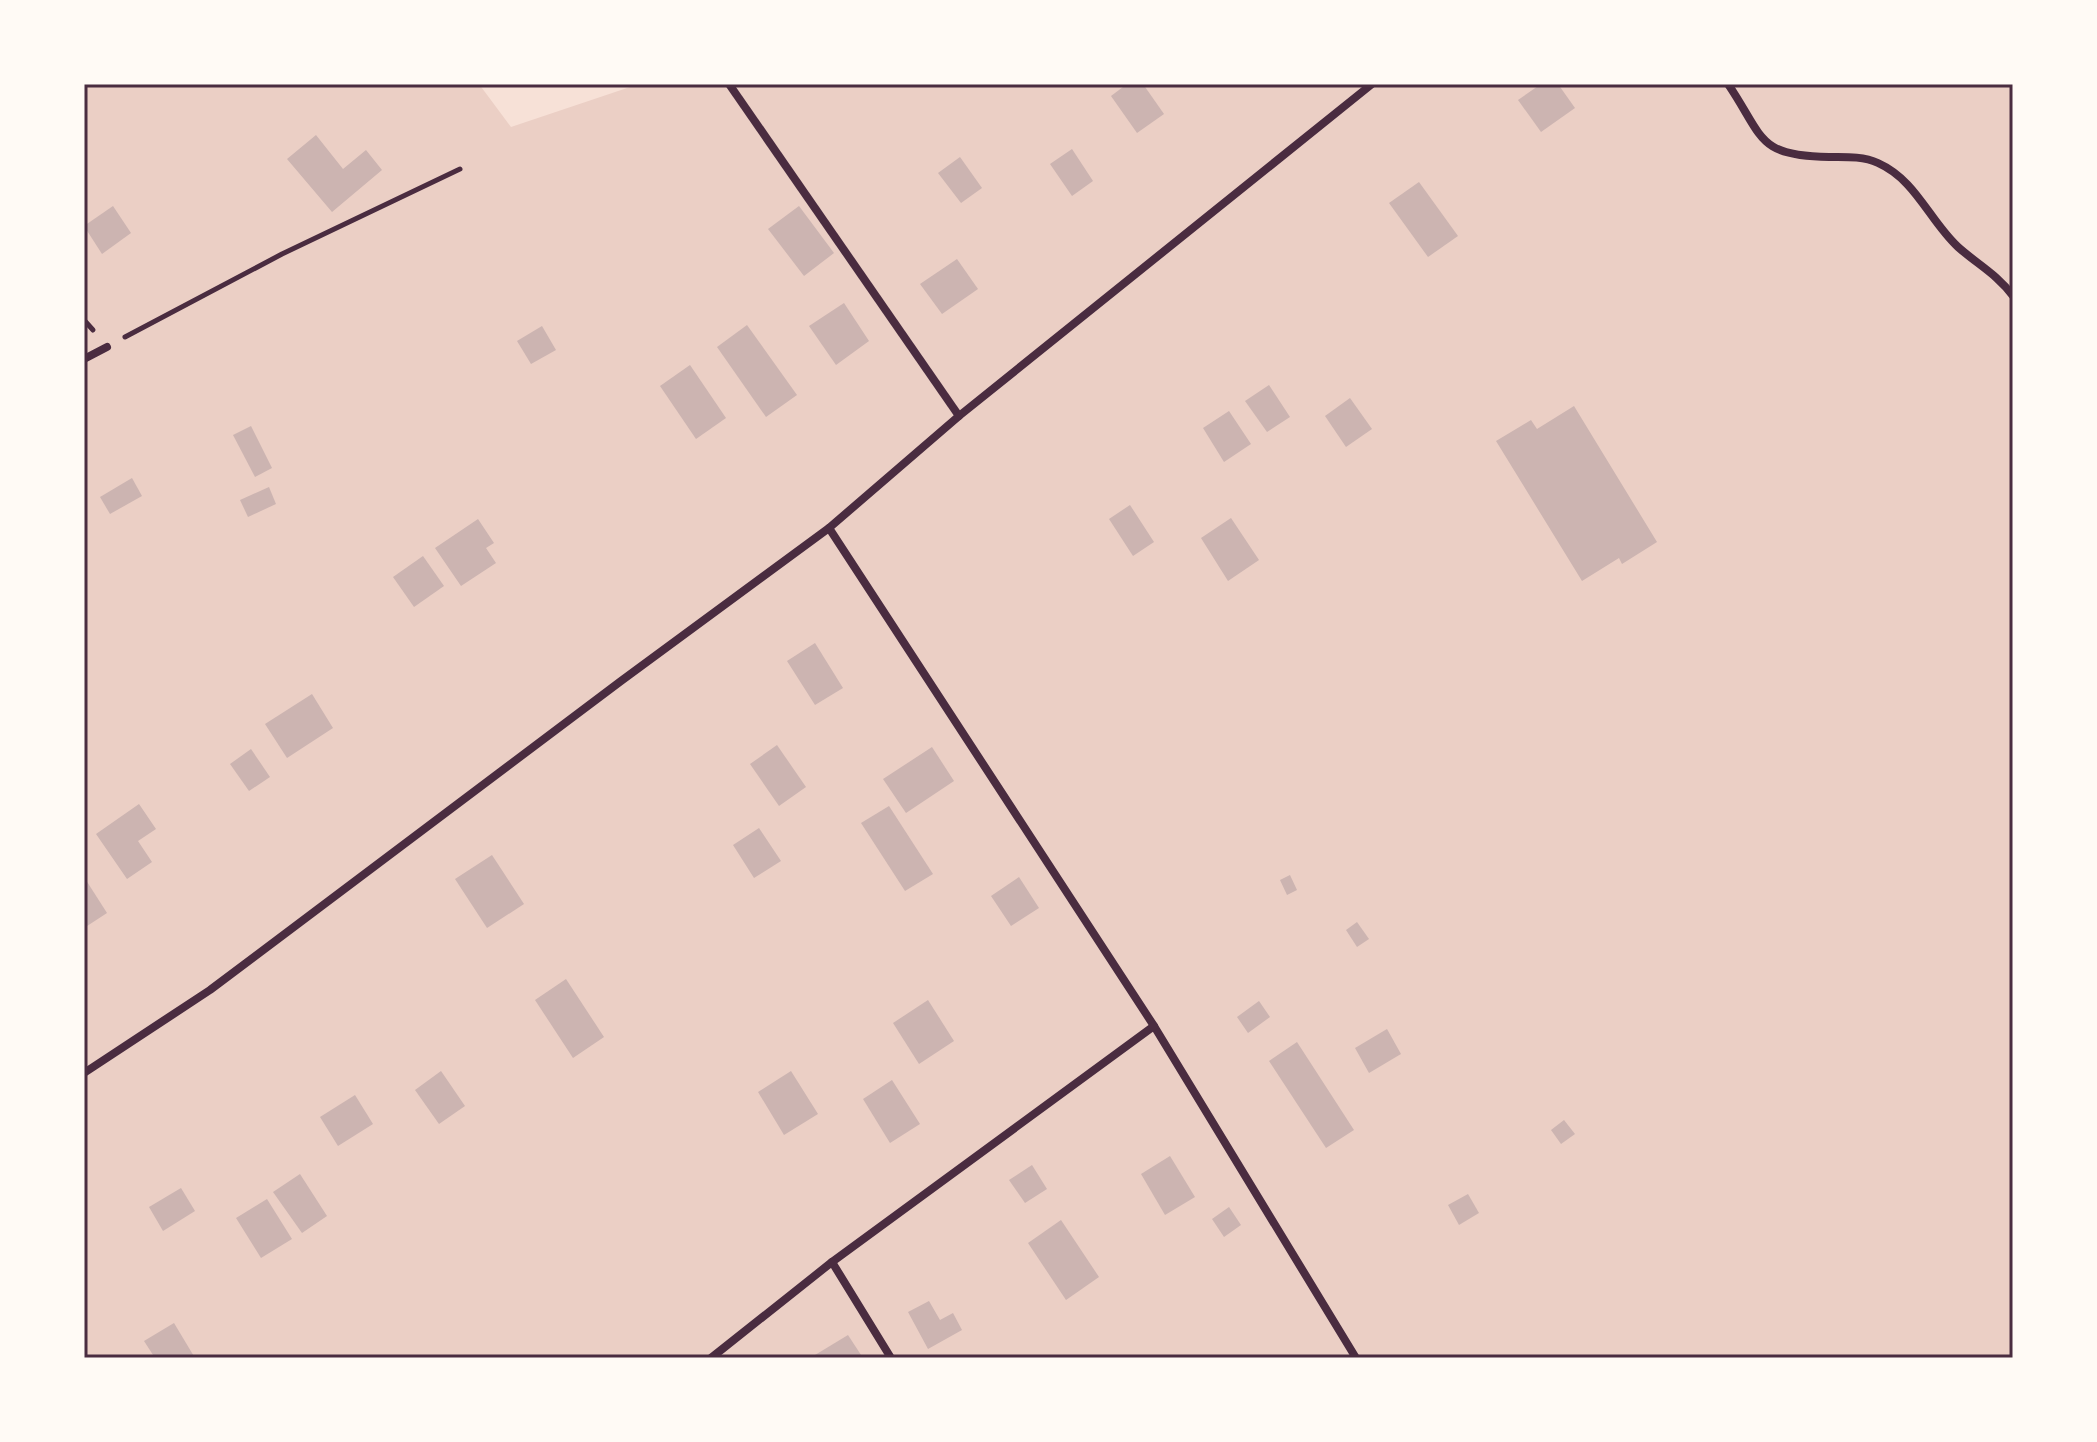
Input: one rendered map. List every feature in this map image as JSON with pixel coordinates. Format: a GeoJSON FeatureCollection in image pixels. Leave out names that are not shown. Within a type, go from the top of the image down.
{"type":"FeatureCollection","features":[{"type":"Feature","properties":{"kind":"street"},"geometry":{"type":"LineString","coordinates":[[729,84],[959,416]]}},
{"type":"Feature","properties":{"kind":"street"},"geometry":{"type":"LineString","coordinates":[[84,1073],[210,990],[829,528],[959,416],[1372,84]]}},
{"type":"Feature","properties":{"kind":"street"},"geometry":{"type":"LineString","coordinates":[[1728,84],[1749,122],[1765,141],[1783,152],[1800,156],[1862,159],[1889,168],[1909,184],[1957,246],[1987,268],[2013,296]]}},
{"type":"Feature","properties":{"kind":"street"},"geometry":{"type":"LineString","coordinates":[[84,359],[107,347]]}},
{"type":"Feature","properties":{"kind":"street"},"geometry":{"type":"LineString","coordinates":[[829,528],[1154,1026],[1356,1358]]}},
{"type":"Feature","properties":{"kind":"street"},"geometry":{"type":"LineString","coordinates":[[711,1358],[832,1262],[1154,1026]]}},
{"type":"Feature","properties":{"kind":"street"},"geometry":{"type":"LineString","coordinates":[[832,1262],[891,1358]]}},
{"type":"Feature","properties":{"kind":"path"},"geometry":{"type":"LineString","coordinates":[[107,347],[282,254],[460,169]]}},
{"type":"Feature","properties":{"kind":"shaded area"},"geometry":{"type":"Polygon","coordinates":[[[84,84],[479,84],[511,127],[639,84],[2013,84],[2013,1358],[84,1358],[84,84]]]}},
{"type":"Feature","properties":{"kind":"building"},"geometry":{"type":"Polygon","coordinates":[[[1127,84],[1143,84],[1164,114],[1137,133],[1111,96],[1127,84]]]}},
{"type":"Feature","properties":{"kind":"building"},"geometry":{"type":"Polygon","coordinates":[[[1541,84],[1558,84],[1575,108],[1541,132],[1518,100],[1541,84]]]}},
{"type":"Feature","properties":{"kind":"building"},"geometry":{"type":"Polygon","coordinates":[[[316,135],[343,169],[366,150],[382,170],[332,212],[287,159],[316,135]]]}},
{"type":"Feature","properties":{"kind":"building"},"geometry":{"type":"Polygon","coordinates":[[[1072,149],[1093,181],[1072,196],[1050,164],[1072,149]]]}},
{"type":"Feature","properties":{"kind":"building"},"geometry":{"type":"Polygon","coordinates":[[[960,157],[982,188],[961,203],[938,173],[960,157]]]}},
{"type":"Feature","properties":{"kind":"building"},"geometry":{"type":"Polygon","coordinates":[[[1419,182],[1458,236],[1428,257],[1389,203],[1419,182]]]}},
{"type":"Feature","properties":{"kind":"building"},"geometry":{"type":"Polygon","coordinates":[[[113,206],[131,233],[102,254],[84,226],[113,206]]]}},
{"type":"Feature","properties":{"kind":"building"},"geometry":{"type":"Polygon","coordinates":[[[799,206],[834,253],[804,276],[768,229],[799,206]]]}},
{"type":"Feature","properties":{"kind":"building"},"geometry":{"type":"Polygon","coordinates":[[[957,259],[978,289],[942,314],[920,284],[957,259]]]}},
{"type":"Feature","properties":{"kind":"building"},"geometry":{"type":"Polygon","coordinates":[[[844,303],[869,341],[836,365],[809,326],[844,303]]]}},
{"type":"Feature","properties":{"kind":"building"},"geometry":{"type":"Polygon","coordinates":[[[747,325],[797,395],[766,417],[717,347],[747,325]]]}},
{"type":"Feature","properties":{"kind":"building"},"geometry":{"type":"Polygon","coordinates":[[[542,326],[556,350],[531,364],[517,341],[542,326]]]}},
{"type":"Feature","properties":{"kind":"building"},"geometry":{"type":"Polygon","coordinates":[[[690,365],[726,418],[696,439],[660,386],[690,365]]]}},
{"type":"Feature","properties":{"kind":"building"},"geometry":{"type":"Polygon","coordinates":[[[1269,385],[1290,417],[1267,432],[1245,401],[1269,385]]]}},
{"type":"Feature","properties":{"kind":"building"},"geometry":{"type":"Polygon","coordinates":[[[1350,398],[1372,429],[1346,447],[1325,416],[1350,398]]]}},
{"type":"Feature","properties":{"kind":"building"},"geometry":{"type":"Polygon","coordinates":[[[1574,406],[1657,542],[1622,564],[1619,558],[1582,581],[1496,441],[1531,420],[1537,429],[1574,406]]]}},
{"type":"Feature","properties":{"kind":"building"},"geometry":{"type":"Polygon","coordinates":[[[1229,411],[1251,444],[1224,462],[1203,428],[1229,411]]]}},
{"type":"Feature","properties":{"kind":"building"},"geometry":{"type":"Polygon","coordinates":[[[251,426],[272,468],[255,477],[233,435],[251,426]]]}},
{"type":"Feature","properties":{"kind":"building"},"geometry":{"type":"Polygon","coordinates":[[[132,478],[142,496],[110,514],[100,497],[132,478]]]}},
{"type":"Feature","properties":{"kind":"building"},"geometry":{"type":"Polygon","coordinates":[[[269,487],[276,504],[248,517],[240,500],[269,487]]]}},
{"type":"Feature","properties":{"kind":"building"},"geometry":{"type":"Polygon","coordinates":[[[1130,505],[1154,542],[1133,556],[1109,519],[1130,505]]]}},
{"type":"Feature","properties":{"kind":"building"},"geometry":{"type":"Polygon","coordinates":[[[1231,518],[1259,560],[1228,581],[1201,538],[1231,518]]]}},
{"type":"Feature","properties":{"kind":"building"},"geometry":{"type":"Polygon","coordinates":[[[478,519],[494,543],[486,548],[496,563],[461,586],[435,548],[478,519]]]}},
{"type":"Feature","properties":{"kind":"building"},"geometry":{"type":"Polygon","coordinates":[[[423,556],[444,586],[414,607],[393,577],[423,556]]]}},
{"type":"Feature","properties":{"kind":"building"},"geometry":{"type":"Polygon","coordinates":[[[815,643],[843,688],[815,705],[787,661],[815,643]]]}},
{"type":"Feature","properties":{"kind":"building"},"geometry":{"type":"Polygon","coordinates":[[[312,694],[333,728],[287,758],[265,724],[312,694]]]}},
{"type":"Feature","properties":{"kind":"building"},"geometry":{"type":"Polygon","coordinates":[[[777,745],[806,787],[779,806],[750,764],[777,745]]]}},
{"type":"Feature","properties":{"kind":"building"},"geometry":{"type":"Polygon","coordinates":[[[932,747],[954,781],[906,813],[883,779],[932,747]]]}},
{"type":"Feature","properties":{"kind":"building"},"geometry":{"type":"Polygon","coordinates":[[[251,749],[270,777],[249,791],[230,764],[251,749]]]}},
{"type":"Feature","properties":{"kind":"building"},"geometry":{"type":"Polygon","coordinates":[[[139,804],[156,829],[138,841],[152,862],[127,879],[96,834],[139,804]]]}},
{"type":"Feature","properties":{"kind":"building"},"geometry":{"type":"Polygon","coordinates":[[[889,806],[933,874],[905,891],[861,823],[889,806]]]}},
{"type":"Feature","properties":{"kind":"building"},"geometry":{"type":"Polygon","coordinates":[[[759,828],[781,861],[754,878],[733,845],[759,828]]]}},
{"type":"Feature","properties":{"kind":"building"},"geometry":{"type":"Polygon","coordinates":[[[492,855],[524,904],[487,928],[455,879],[492,855]]]}},
{"type":"Feature","properties":{"kind":"building"},"geometry":{"type":"Polygon","coordinates":[[[1290,875],[1297,890],[1287,895],[1280,880],[1290,875]]]}},
{"type":"Feature","properties":{"kind":"building"},"geometry":{"type":"Polygon","coordinates":[[[84,877],[107,913],[84,928],[84,877]]]}},
{"type":"Feature","properties":{"kind":"building"},"geometry":{"type":"Polygon","coordinates":[[[1019,877],[1039,908],[1011,926],[991,896],[1019,877]]]}},
{"type":"Feature","properties":{"kind":"building"},"geometry":{"type":"Polygon","coordinates":[[[1357,922],[1369,939],[1357,947],[1346,930],[1357,922]]]}},
{"type":"Feature","properties":{"kind":"building"},"geometry":{"type":"Polygon","coordinates":[[[566,979],[604,1037],[573,1058],[535,1000],[566,979]]]}},
{"type":"Feature","properties":{"kind":"building"},"geometry":{"type":"Polygon","coordinates":[[[928,1000],[954,1041],[919,1064],[893,1023],[928,1000]]]}},
{"type":"Feature","properties":{"kind":"building"},"geometry":{"type":"Polygon","coordinates":[[[1259,1001],[1270,1017],[1248,1033],[1237,1017],[1259,1001]]]}},
{"type":"Feature","properties":{"kind":"building"},"geometry":{"type":"Polygon","coordinates":[[[1387,1029],[1401,1054],[1369,1073],[1355,1048],[1387,1029]]]}},
{"type":"Feature","properties":{"kind":"building"},"geometry":{"type":"Polygon","coordinates":[[[1297,1042],[1354,1130],[1326,1148],[1269,1061],[1297,1042]]]}},
{"type":"Feature","properties":{"kind":"building"},"geometry":{"type":"Polygon","coordinates":[[[441,1071],[465,1106],[439,1124],[415,1090],[441,1071]]]}},
{"type":"Feature","properties":{"kind":"building"},"geometry":{"type":"Polygon","coordinates":[[[791,1071],[818,1114],[784,1135],[758,1092],[791,1071]]]}},
{"type":"Feature","properties":{"kind":"building"},"geometry":{"type":"Polygon","coordinates":[[[892,1080],[920,1124],[890,1143],[863,1099],[892,1080]]]}},
{"type":"Feature","properties":{"kind":"building"},"geometry":{"type":"Polygon","coordinates":[[[355,1095],[373,1124],[338,1146],[320,1117],[355,1095]]]}},
{"type":"Feature","properties":{"kind":"building"},"geometry":{"type":"Polygon","coordinates":[[[1564,1120],[1575,1134],[1561,1144],[1551,1130],[1564,1120]]]}},
{"type":"Feature","properties":{"kind":"building"},"geometry":{"type":"Polygon","coordinates":[[[1170,1156],[1195,1197],[1165,1215],[1141,1174],[1170,1156]]]}},
{"type":"Feature","properties":{"kind":"building"},"geometry":{"type":"Polygon","coordinates":[[[1032,1165],[1047,1189],[1025,1203],[1009,1180],[1032,1165]]]}},
{"type":"Feature","properties":{"kind":"building"},"geometry":{"type":"Polygon","coordinates":[[[300,1174],[327,1216],[302,1233],[273,1192],[300,1174]]]}},
{"type":"Feature","properties":{"kind":"building"},"geometry":{"type":"Polygon","coordinates":[[[181,1188],[195,1211],[163,1231],[149,1207],[181,1188]]]}},
{"type":"Feature","properties":{"kind":"building"},"geometry":{"type":"Polygon","coordinates":[[[1468,1194],[1479,1213],[1459,1225],[1448,1205],[1468,1194]]]}},
{"type":"Feature","properties":{"kind":"building"},"geometry":{"type":"Polygon","coordinates":[[[267,1199],[292,1239],[261,1258],[236,1218],[267,1199]]]}},
{"type":"Feature","properties":{"kind":"building"},"geometry":{"type":"Polygon","coordinates":[[[1229,1207],[1241,1225],[1224,1237],[1212,1219],[1229,1207]]]}},
{"type":"Feature","properties":{"kind":"building"},"geometry":{"type":"Polygon","coordinates":[[[1061,1220],[1099,1277],[1066,1300],[1028,1243],[1061,1220]]]}},
{"type":"Feature","properties":{"kind":"building"},"geometry":{"type":"Polygon","coordinates":[[[929,1301],[940,1320],[953,1313],[962,1330],[928,1349],[908,1312],[929,1301]]]}},
{"type":"Feature","properties":{"kind":"building"},"geometry":{"type":"Polygon","coordinates":[[[174,1323],[195,1358],[155,1358],[144,1341],[174,1323]]]}},
{"type":"Feature","properties":{"kind":"building"},"geometry":{"type":"Polygon","coordinates":[[[848,1335],[863,1358],[817,1358],[815,1355],[848,1335]]]}}]}
